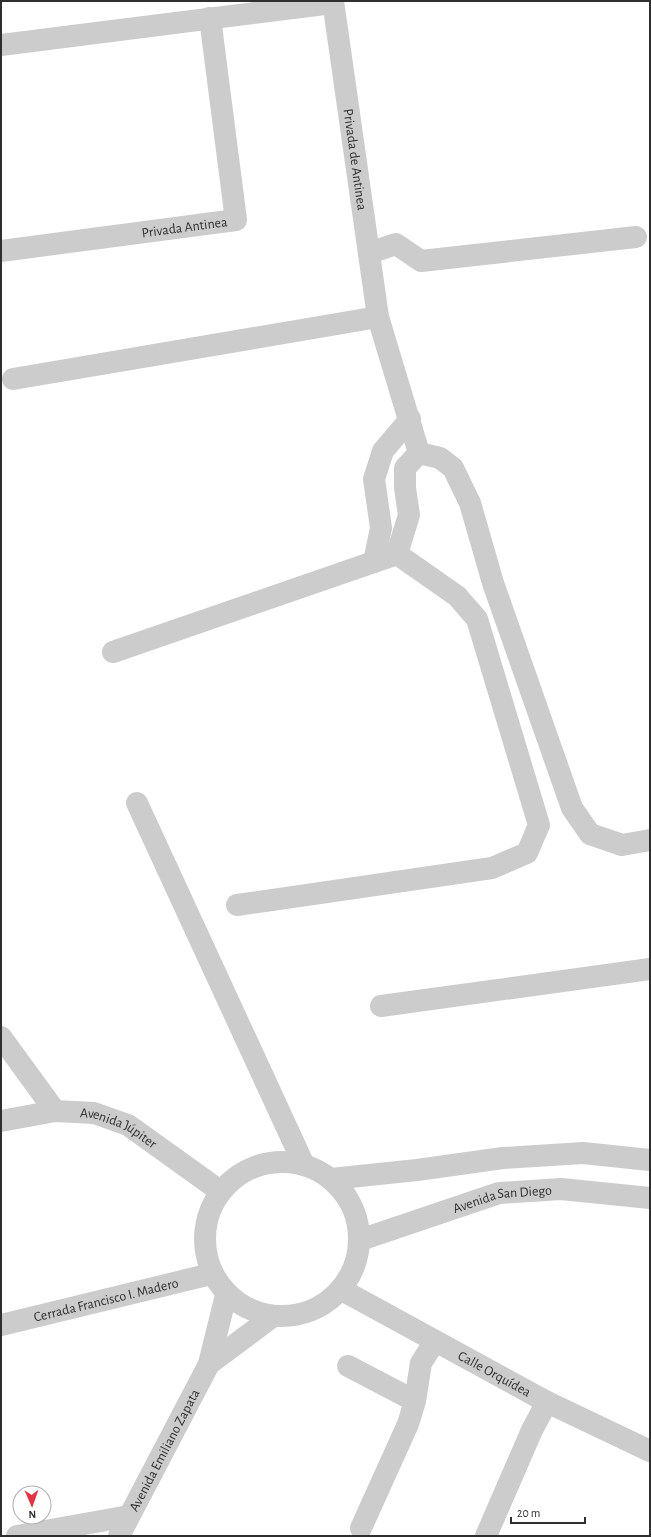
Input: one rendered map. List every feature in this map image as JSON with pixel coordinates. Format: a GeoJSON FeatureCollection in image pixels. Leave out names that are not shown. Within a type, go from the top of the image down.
{"type":"FeatureCollection","features":[{"type":"Feature","properties":{"kind":"street"},"geometry":{"type":"LineString","coordinates":[[1,45],[333,2]]}},
{"type":"Feature","properties":{"kind":"street","name":"Privada de Antinea"},"geometry":{"type":"LineString","coordinates":[[333,2],[378,317],[420,453]]}},
{"type":"Feature","properties":{"kind":"street","name":"Privada Antinea"},"geometry":{"type":"LineString","coordinates":[[1,251],[236,220],[210,18]]}},
{"type":"Feature","properties":{"kind":"street"},"geometry":{"type":"LineString","coordinates":[[369,253],[396,244],[421,261],[636,237]]}},
{"type":"Feature","properties":{"kind":"street"},"geometry":{"type":"LineString","coordinates":[[13,379],[378,317]]}},
{"type":"Feature","properties":{"kind":"street"},"geometry":{"type":"LineString","coordinates":[[374,562],[381,528],[374,479],[383,451],[410,419]]}},
{"type":"Feature","properties":{"kind":"street"},"geometry":{"type":"LineString","coordinates":[[397,554],[409,515],[405,488],[405,468],[420,453],[440,458],[453,468],[470,503],[493,583],[572,808],[590,834],[622,845],[650,840]]}},
{"type":"Feature","properties":{"kind":"street"},"geometry":{"type":"LineString","coordinates":[[113,652],[397,554]]}},
{"type":"Feature","properties":{"kind":"street"},"geometry":{"type":"LineString","coordinates":[[237,905],[492,868],[527,853],[540,825],[477,619],[457,596],[397,554]]}},
{"type":"Feature","properties":{"kind":"street"},"geometry":{"type":"LineString","coordinates":[[137,803],[304,1165]]}},
{"type":"Feature","properties":{"kind":"street"},"geometry":{"type":"LineString","coordinates":[[381,1006],[650,969]]}},
{"type":"Feature","properties":{"kind":"street"},"geometry":{"type":"LineString","coordinates":[[1,1037],[55,1111]]}},
{"type":"Feature","properties":{"kind":"street","name":"Avenida Júpiter"},"geometry":{"type":"LineString","coordinates":[[1,1121],[55,1111],[94,1113],[128,1125],[220,1191]]}},
{"type":"Feature","properties":{"kind":"street"},"geometry":{"type":"LineString","coordinates":[[331,1179],[417,1170],[503,1158],[583,1153],[650,1160]]}},
{"type":"Feature","properties":{"kind":"street"},"geometry":{"type":"LineString","coordinates":[[273,1162],[304,1165],[331,1179],[353,1206],[360,1240],[358,1258],[354,1269],[342,1290],[322,1307],[298,1316],[272,1317],[226,1295],[211,1274],[204,1253],[204,1231],[209,1210],[220,1191],[244,1171],[273,1162]]}},
{"type":"Feature","properties":{"kind":"street","name":"Avenida San Diego"},"geometry":{"type":"LineString","coordinates":[[360,1240],[499,1193],[561,1189],[650,1198]]}},
{"type":"Feature","properties":{"kind":"street","name":"Cerrada Francisco I. Madero"},"geometry":{"type":"LineString","coordinates":[[1,1325],[211,1274]]}},
{"type":"Feature","properties":{"kind":"street","name":"Calle Orquídea"},"geometry":{"type":"LineString","coordinates":[[342,1290],[547,1402],[650,1451]]}},
{"type":"Feature","properties":{"kind":"street","name":"Avenida Emiliano Zapata"},"geometry":{"type":"LineString","coordinates":[[119,1536],[209,1364],[226,1295]]}},
{"type":"Feature","properties":{"kind":"street","name":"Avenida Emiliano Zapata"},"geometry":{"type":"LineString","coordinates":[[209,1364],[272,1317]]}},
{"type":"Feature","properties":{"kind":"street"},"geometry":{"type":"LineString","coordinates":[[361,1528],[408,1424],[415,1401],[421,1363],[435,1341]]}},
{"type":"Feature","properties":{"kind":"street"},"geometry":{"type":"LineString","coordinates":[[348,1366],[415,1401]]}},
{"type":"Feature","properties":{"kind":"street"},"geometry":{"type":"LineString","coordinates":[[486,1536],[532,1430],[547,1402]]}},
{"type":"Feature","properties":{"kind":"street"},"geometry":{"type":"LineString","coordinates":[[17,1536],[129,1516]]}}]}
